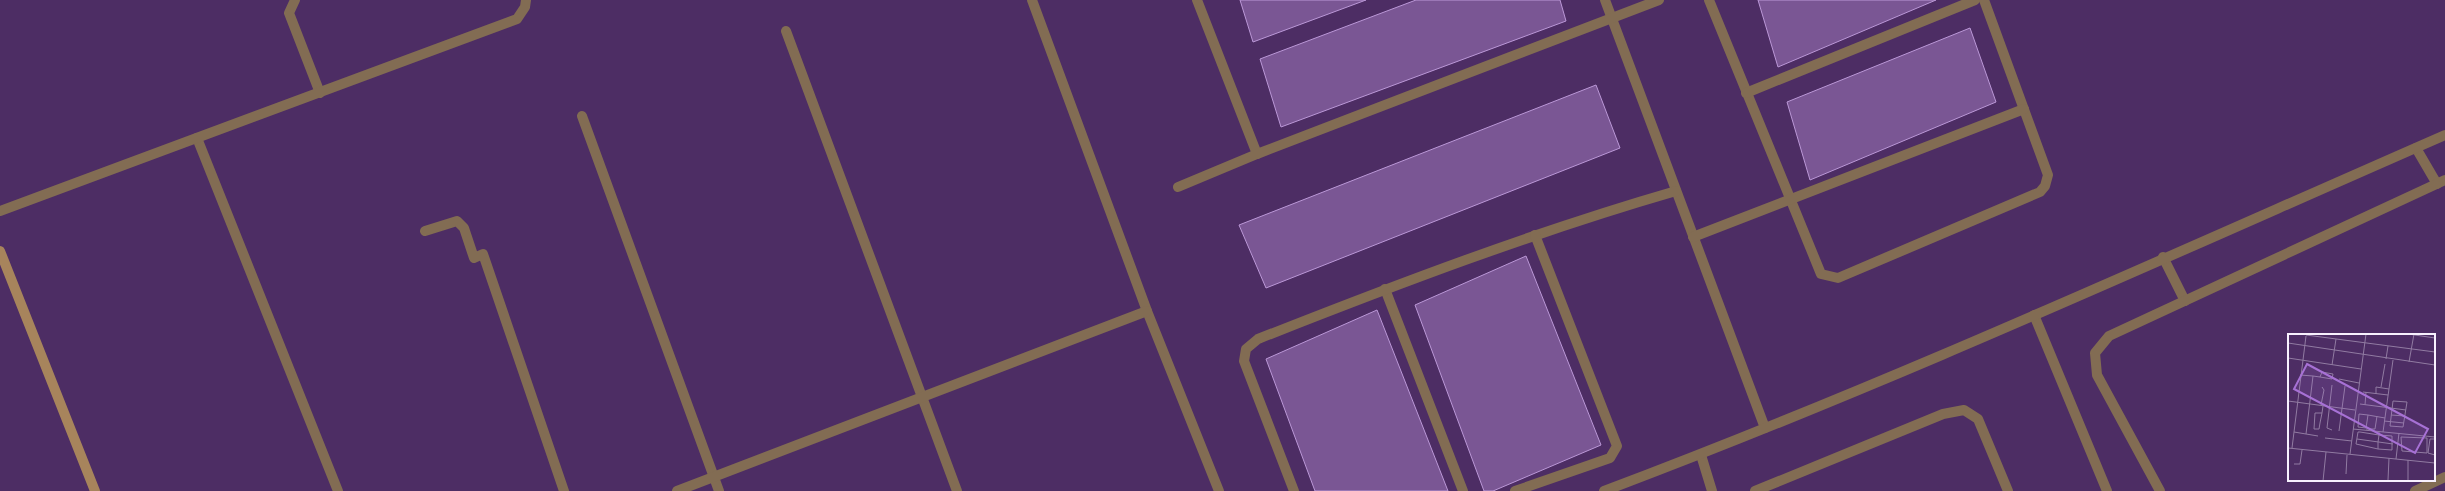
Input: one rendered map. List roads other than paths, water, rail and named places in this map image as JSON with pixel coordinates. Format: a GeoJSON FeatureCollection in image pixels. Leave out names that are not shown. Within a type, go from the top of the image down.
{"type":"FeatureCollection","features":[{"type":"Feature","properties":{"kind":"street"},"geometry":{"type":"LineString","coordinates":[[295,0],[289,13],[320,93]]}},
{"type":"Feature","properties":{"kind":"street"},"geometry":{"type":"LineString","coordinates":[[0,211],[517,19],[525,7],[526,0]]}},
{"type":"Feature","properties":{"kind":"street"},"geometry":{"type":"LineString","coordinates":[[1032,0],[1147,311],[1219,491]]}},
{"type":"Feature","properties":{"kind":"street"},"geometry":{"type":"LineString","coordinates":[[1197,0],[1257,154]]}},
{"type":"Feature","properties":{"kind":"street"},"geometry":{"type":"LineString","coordinates":[[1605,0],[1765,428]]}},
{"type":"Feature","properties":{"kind":"street"},"geometry":{"type":"LineString","coordinates":[[1178,187],[1257,154],[1612,19],[1658,0]]}},
{"type":"Feature","properties":{"kind":"street"},"geometry":{"type":"LineString","coordinates":[[1709,0],[1821,274],[1838,278],[2040,192],[2045,186],[2048,175],[1984,0]]}},
{"type":"Feature","properties":{"kind":"street"},"geometry":{"type":"LineString","coordinates":[[1746,93],[1975,0]]}},
{"type":"Feature","properties":{"kind":"street"},"geometry":{"type":"LineString","coordinates":[[786,31],[957,491]]}},
{"type":"Feature","properties":{"kind":"street"},"geometry":{"type":"LineString","coordinates":[[1693,237],[2024,110]]}},
{"type":"Feature","properties":{"kind":"street"},"geometry":{"type":"LineString","coordinates":[[582,116],[720,491]]}},
{"type":"Feature","properties":{"kind":"street"},"geometry":{"type":"LineString","coordinates":[[1604,491],[1701,455],[2034,315],[2163,257],[2445,135]]}},
{"type":"Feature","properties":{"kind":"street"},"geometry":{"type":"LineString","coordinates":[[197,138],[338,491]]}},
{"type":"Feature","properties":{"kind":"street"},"geometry":{"type":"LineString","coordinates":[[2160,491],[2097,375],[2095,353],[2109,336],[2441,182],[2416,148]]}},
{"type":"Feature","properties":{"kind":"street"},"geometry":{"type":"LineString","coordinates":[[1294,491],[1244,361],[1246,349],[1258,339],[1385,289],[1535,234],[1676,191]]}},
{"type":"Feature","properties":{"kind":"street"},"geometry":{"type":"LineString","coordinates":[[425,232],[457,221],[464,228],[474,258],[483,254],[564,491]]}},
{"type":"Feature","properties":{"kind":"street"},"geometry":{"type":"LineString","coordinates":[[1515,491],[1610,458],[1617,446],[1535,234]]}},
{"type":"Feature","properties":{"kind":"street"},"geometry":{"type":"LineString","coordinates":[[0,252],[94,491]]}},
{"type":"Feature","properties":{"kind":"street"},"geometry":{"type":"LineString","coordinates":[[2163,257],[2185,301]]}},
{"type":"Feature","properties":{"kind":"street"},"geometry":{"type":"LineString","coordinates":[[1385,289],[1463,491]]}},
{"type":"Feature","properties":{"kind":"street"},"geometry":{"type":"LineString","coordinates":[[677,491],[1147,311]]}},
{"type":"Feature","properties":{"kind":"street"},"geometry":{"type":"LineString","coordinates":[[2034,315],[2107,491]]}},
{"type":"Feature","properties":{"kind":"street"},"geometry":{"type":"LineString","coordinates":[[1755,491],[1943,414],[1964,410],[1978,419],[2008,491]]}},
{"type":"Feature","properties":{"kind":"street"},"geometry":{"type":"LineString","coordinates":[[1701,455],[1712,491]]}},
{"type":"Feature","properties":{"kind":"street"},"geometry":{"type":"LineString","coordinates":[[2415,491],[2445,477]]}}]}
